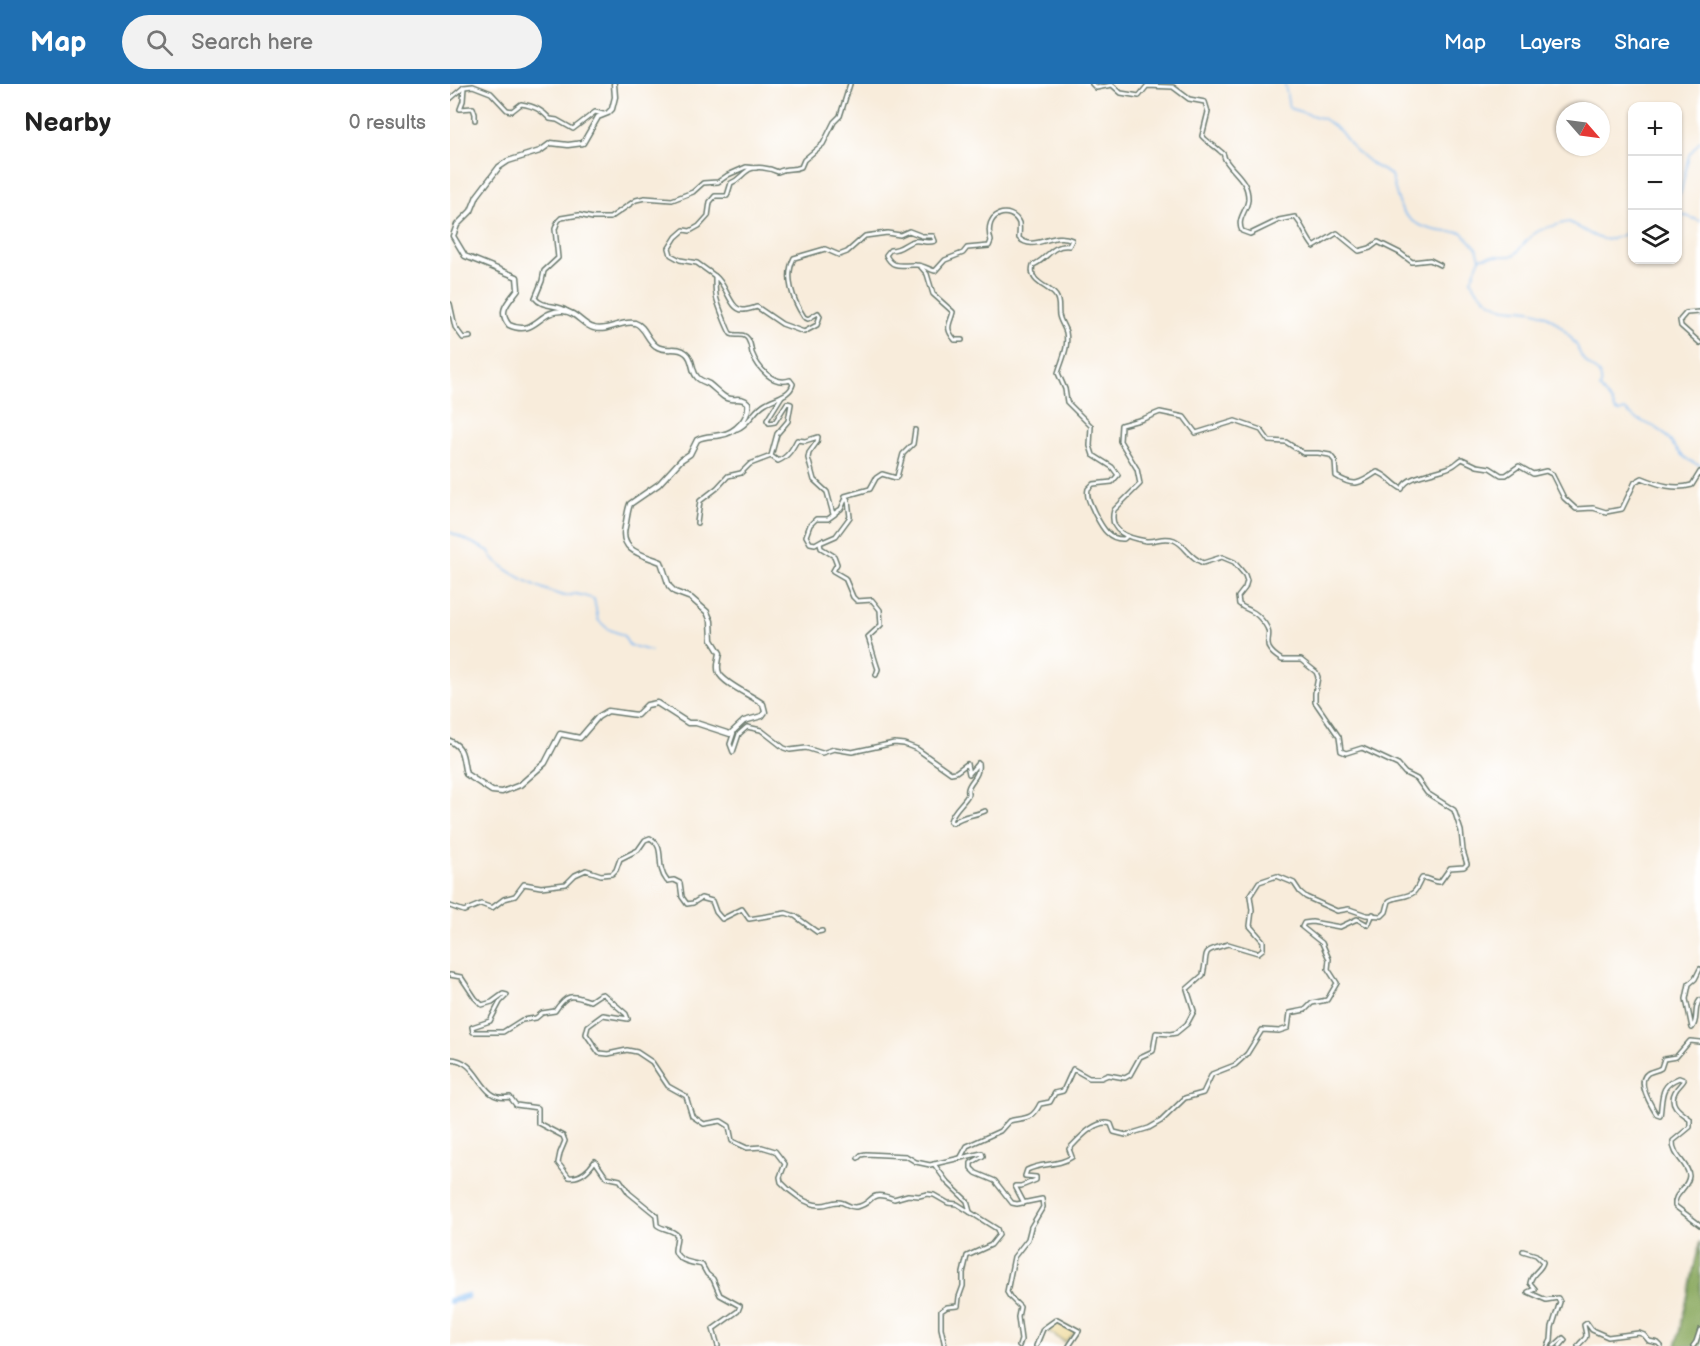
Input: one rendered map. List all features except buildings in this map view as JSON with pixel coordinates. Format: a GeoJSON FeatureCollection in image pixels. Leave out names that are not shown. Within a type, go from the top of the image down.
{"type":"FeatureCollection","features":[{"type":"Feature","properties":{"kind":"street"},"geometry":{"type":"LineString","coordinates":[[567,312],[549,313],[524,329],[509,325],[503,310],[510,297],[518,289],[517,277],[465,256],[456,243],[453,233],[460,220],[471,212],[477,196],[499,166],[540,150],[551,143],[568,146],[585,141],[598,117],[612,109],[615,97],[614,84]]}},
{"type":"Feature","properties":{"kind":"street"},"geometry":{"type":"LineString","coordinates":[[849,84],[840,116],[834,122],[823,144],[804,160],[801,167],[784,168],[778,172],[768,168],[743,168],[717,182],[705,182],[693,192],[675,200],[645,198],[636,200],[610,218],[597,219],[579,215],[561,218],[555,230],[558,258],[544,272],[535,298],[539,303],[559,307],[576,315],[594,328],[608,328],[627,323],[637,324],[649,340],[659,348],[684,351],[689,356],[699,379],[710,384],[726,398],[743,399],[748,403],[747,416],[734,429],[724,435],[706,436],[697,440],[690,454],[681,460],[659,484],[630,504],[623,536],[629,549],[661,562],[667,582],[672,589],[691,598],[706,609],[711,621],[712,640],[720,653],[717,666],[719,673],[764,704],[765,712],[762,716],[744,721],[734,732],[730,744],[732,752],[739,734],[747,727],[761,730],[790,750],[806,748],[822,753],[834,749],[852,752],[899,743],[911,746],[951,773],[967,764],[969,774],[978,763],[976,777],[968,787],[965,800],[958,805],[950,821],[953,823],[985,811]]}},
{"type":"Feature","properties":{"kind":"street"},"geometry":{"type":"LineString","coordinates":[[1092,84],[1096,88],[1112,85],[1121,93],[1137,96],[1147,86],[1171,87],[1189,99],[1205,102],[1208,112],[1202,136],[1224,154],[1247,192],[1248,204],[1240,226],[1242,231],[1250,234],[1279,219],[1295,217],[1314,247],[1336,233],[1359,251],[1370,248],[1378,242],[1394,249],[1413,262],[1430,260],[1440,265]]}},
{"type":"Feature","properties":{"kind":"street"},"geometry":{"type":"LineString","coordinates":[[450,99],[464,87],[473,86],[491,93],[507,110],[512,111],[521,104],[543,110],[550,118],[573,129],[595,112],[604,115]]}},
{"type":"Feature","properties":{"kind":"street"},"geometry":{"type":"LineString","coordinates":[[464,87],[460,109],[472,108],[475,111],[475,120]]}},
{"type":"Feature","properties":{"kind":"street"},"geometry":{"type":"LineString","coordinates":[[756,168],[748,170],[740,179],[731,183],[727,196],[715,196],[710,202],[708,216],[694,230],[680,233],[670,245],[669,253],[680,260],[695,262],[716,276],[722,281],[726,292],[738,309],[758,307],[782,324],[804,332],[817,325],[820,316],[818,313],[808,319],[803,316],[791,291],[789,282],[794,258],[825,249],[836,255],[842,254],[865,236],[887,233],[900,235],[909,231],[922,236],[933,236],[935,241],[930,243],[914,241],[899,250],[890,250],[886,255],[889,260],[897,266],[920,265],[935,271],[945,260],[963,253],[968,248],[989,246],[991,242],[988,232],[990,223],[1000,214],[1009,215],[1017,220],[1020,228],[1019,238],[1028,245],[1056,237],[1067,237],[1072,240],[1069,246],[1058,246],[1047,253],[1040,263],[1033,265],[1032,274],[1038,283],[1058,299],[1059,315],[1066,339],[1065,357],[1058,373],[1065,389],[1067,402],[1092,426],[1090,446],[1093,455],[1112,467],[1118,476],[1112,482],[1093,484],[1088,489],[1087,497],[1100,526],[1106,533],[1117,539],[1124,539],[1127,536]]}},
{"type":"Feature","properties":{"kind":"street"},"geometry":{"type":"LineString","coordinates":[[920,265],[927,274],[933,294],[953,312],[948,323],[950,333],[955,340],[962,340]]}},
{"type":"Feature","properties":{"kind":"street"},"geometry":{"type":"LineString","coordinates":[[716,276],[716,298],[728,332],[732,335],[746,337],[758,363],[770,378],[777,381],[792,381],[792,388],[765,403],[742,427],[734,429]]}},
{"type":"Feature","properties":{"kind":"street"},"geometry":{"type":"LineString","coordinates":[[450,304],[456,330],[463,338],[470,336]]}},
{"type":"Feature","properties":{"kind":"street"},"geometry":{"type":"LineString","coordinates":[[1700,312],[1686,313],[1680,320],[1681,326],[1700,343]]}},
{"type":"Feature","properties":{"kind":"street"},"geometry":{"type":"LineString","coordinates":[[771,456],[777,434],[788,421],[790,404],[787,403],[775,422],[769,423],[767,420],[783,395]]}},
{"type":"Feature","properties":{"kind":"street"},"geometry":{"type":"LineString","coordinates":[[961,1157],[969,1145],[1000,1131],[1009,1121],[1024,1120],[1036,1113],[1040,1104],[1050,1102],[1055,1093],[1063,1091],[1074,1069],[1089,1078],[1101,1078],[1107,1075],[1125,1078],[1130,1075],[1140,1057],[1154,1051],[1156,1033],[1173,1034],[1185,1026],[1194,1011],[1187,989],[1203,975],[1206,951],[1228,944],[1258,953],[1263,949],[1263,941],[1250,926],[1252,910],[1250,896],[1262,880],[1273,876],[1283,877],[1294,883],[1306,897],[1337,911],[1349,909],[1366,915],[1385,915],[1389,901],[1414,892],[1422,878],[1438,882],[1450,868],[1466,866],[1467,861],[1456,812],[1427,794],[1417,779],[1405,773],[1394,763],[1362,748],[1350,753],[1341,751],[1339,737],[1315,702],[1318,676],[1316,672],[1301,660],[1282,660],[1268,649],[1266,625],[1255,613],[1239,604],[1238,597],[1247,584],[1246,578],[1231,559],[1218,558],[1203,563],[1189,556],[1181,544],[1171,539],[1159,538],[1148,541],[1127,536],[1117,530],[1113,514],[1116,507],[1140,484],[1137,469],[1120,441],[1120,427],[1123,424],[1143,419],[1157,412],[1184,417],[1196,433],[1221,424],[1238,422],[1261,430],[1269,441],[1286,442],[1303,453],[1329,455],[1335,461],[1336,476],[1355,484],[1377,472],[1388,477],[1394,485],[1402,489],[1405,483],[1452,466],[1462,459],[1477,466],[1490,468],[1501,475],[1506,475],[1519,466],[1533,474],[1550,472],[1554,475],[1564,498],[1578,509],[1593,508],[1606,512],[1622,509],[1635,482],[1642,478],[1652,484],[1679,488],[1692,485],[1700,472]]}},
{"type":"Feature","properties":{"kind":"street"},"geometry":{"type":"LineString","coordinates":[[846,498],[850,517],[836,536],[815,544],[810,543],[806,536],[808,529],[816,519],[828,519],[841,509],[845,496],[870,489],[876,478],[882,474],[896,478],[903,454],[913,444],[915,430]]}},
{"type":"Feature","properties":{"kind":"street"},"geometry":{"type":"LineString","coordinates":[[771,456],[778,461],[781,460],[791,451],[797,440],[805,441],[818,437],[818,442],[809,453],[808,458],[814,480],[826,492],[834,514]]}},
{"type":"Feature","properties":{"kind":"street"},"geometry":{"type":"LineString","coordinates":[[697,523],[699,502],[703,498],[728,476],[741,473],[750,464],[771,456]]}},
{"type":"Feature","properties":{"kind":"street"},"geometry":{"type":"LineString","coordinates":[[822,540],[821,548],[834,556],[837,564],[833,571],[845,578],[853,597],[857,601],[872,600],[878,606],[881,625],[868,638],[878,669],[876,675]]}},
{"type":"Feature","properties":{"kind":"street"},"geometry":{"type":"LineString","coordinates":[[450,741],[456,744],[463,754],[466,774],[492,791],[502,792],[520,785],[542,766],[560,734],[580,738],[598,717],[608,711],[637,716],[647,705],[657,703],[688,723],[696,723],[726,734],[734,732]]}},
{"type":"Feature","properties":{"kind":"street"},"geometry":{"type":"LineString","coordinates":[[450,906],[464,911],[481,904],[492,908],[515,896],[524,884],[541,886],[566,884],[575,874],[586,870],[601,875],[612,874],[620,859],[638,850],[645,840],[650,838],[659,846],[659,866],[662,874],[667,880],[680,883],[681,894],[687,904],[701,898],[708,899],[712,901],[716,912],[722,918],[742,909],[749,919],[786,913],[795,916],[817,932],[822,931]]}},
{"type":"Feature","properties":{"kind":"street"},"geometry":{"type":"LineString","coordinates":[[1024,1203],[1015,1186],[1036,1180],[1036,1177],[1025,1176],[1027,1170],[1042,1164],[1055,1165],[1066,1161],[1071,1157],[1069,1149],[1076,1141],[1102,1123],[1111,1124],[1114,1132],[1123,1136],[1149,1128],[1161,1121],[1185,1098],[1203,1093],[1212,1074],[1235,1065],[1247,1054],[1263,1030],[1279,1031],[1288,1028],[1290,1013],[1305,1010],[1312,1003],[1327,1000],[1337,983],[1328,969],[1329,959],[1322,943],[1302,927],[1304,923],[1312,922],[1340,927],[1357,919],[1368,925],[1373,914]]}},
{"type":"Feature","properties":{"kind":"street"},"geometry":{"type":"LineString","coordinates":[[1700,969],[1695,979],[1689,984],[1686,999],[1692,1028],[1696,1023],[1696,1006],[1700,1000]]}},
{"type":"Feature","properties":{"kind":"street"},"geometry":{"type":"LineString","coordinates":[[450,975],[461,977],[476,1000],[482,1005],[492,1002],[502,994],[507,995],[500,1002],[490,1021],[472,1027],[471,1030],[474,1032],[503,1032],[522,1020],[555,1011],[562,1001],[572,996],[590,1001],[601,994],[605,996],[627,1014],[628,1019],[603,1015],[588,1026],[586,1034],[598,1053],[608,1054],[627,1050],[637,1052],[652,1062],[668,1086],[686,1096],[692,1116],[704,1124],[721,1121],[729,1126],[732,1141],[747,1148],[762,1147],[775,1151],[785,1164],[780,1177],[781,1182],[805,1201],[822,1206],[840,1202],[855,1207],[877,1195],[894,1199],[905,1195],[930,1194],[948,1203],[957,1204],[997,1229],[999,1235],[991,1245],[967,1256],[958,1306],[947,1306],[941,1311],[941,1328],[945,1346]]}},
{"type":"Feature","properties":{"kind":"street"},"geometry":{"type":"LineString","coordinates":[[1700,1042],[1690,1041],[1676,1057],[1664,1059],[1661,1068],[1648,1073],[1644,1080],[1645,1095],[1652,1103],[1657,1115],[1660,1116],[1663,1092],[1668,1083],[1679,1078],[1684,1080],[1674,1093],[1674,1106],[1690,1119],[1691,1124],[1673,1141],[1673,1144],[1680,1162],[1689,1172],[1689,1177],[1674,1202],[1675,1206],[1700,1225]]}},
{"type":"Feature","properties":{"kind":"street"},"geometry":{"type":"LineString","coordinates":[[450,1059],[466,1064],[494,1096],[498,1098],[510,1096],[516,1105],[538,1108],[538,1123],[563,1137],[565,1141],[558,1163],[569,1178],[584,1174],[595,1161],[606,1177],[621,1180],[628,1193],[656,1215],[657,1225],[677,1235],[675,1250],[677,1255],[691,1264],[702,1265],[713,1279],[720,1295],[740,1306],[738,1311],[713,1329],[718,1346]]}},
{"type":"Feature","properties":{"kind":"street"},"geometry":{"type":"LineString","coordinates":[[858,1158],[866,1154],[906,1156],[916,1162],[934,1164],[982,1153],[983,1156],[971,1163],[973,1171],[995,1180],[1012,1203],[1024,1203],[1040,1198],[1043,1200],[1044,1207],[1031,1227],[1026,1242],[1014,1257],[1007,1292],[1020,1307],[1018,1317],[1021,1345]]}},
{"type":"Feature","properties":{"kind":"street"},"geometry":{"type":"LineString","coordinates":[[934,1164],[947,1182],[967,1202],[970,1212]]}},
{"type":"Feature","properties":{"kind":"street"},"geometry":{"type":"LineString","coordinates":[[1523,1251],[1536,1255],[1543,1262],[1540,1269],[1531,1277],[1530,1283],[1535,1289],[1528,1292],[1546,1300],[1558,1298],[1560,1302],[1548,1346]]}},
{"type":"Feature","properties":{"kind":"street"},"geometry":{"type":"LineString","coordinates":[[1036,1346],[1042,1331],[1057,1319],[1079,1331],[1069,1346]]}},
{"type":"Feature","properties":{"kind":"street"},"geometry":{"type":"LineString","coordinates":[[1578,1346],[1588,1336],[1584,1327],[1587,1323],[1594,1331],[1608,1337],[1639,1333],[1649,1341],[1661,1346]]}},
{"type":"Feature","properties":{"kind":"street"},"geometry":{"type":"LineString","coordinates":[[1693,1346],[1700,1330]]}},
{"type":"Feature","properties":{"kind":"street"},"geometry":{"type":"LineString","coordinates":[[1554,1346],[1563,1338],[1565,1340],[1560,1346]]}},
{"type":"Feature","properties":{"kind":"green space"},"geometry":{"type":"Polygon","coordinates":[[[1700,1241],[1700,1346],[1676,1346],[1700,1241]]]}},
{"type":"Feature","properties":{"kind":"sand"},"geometry":{"type":"Polygon","coordinates":[[[1058,1323],[1077,1332],[1065,1342],[1049,1332],[1050,1328],[1058,1323]]]}},
{"type":"Feature","properties":{"kind":"waterway"},"geometry":{"type":"LineString","coordinates":[[1285,84],[1289,108],[1324,119],[1340,131],[1354,149],[1373,165],[1391,175],[1401,208],[1412,221],[1445,232],[1462,232],[1477,248],[1480,258],[1515,255],[1532,235],[1569,222],[1599,238],[1614,239],[1628,231]]}},
{"type":"Feature","properties":{"kind":"waterway"},"geometry":{"type":"LineString","coordinates":[[1682,187],[1689,155],[1700,141]]}},
{"type":"Feature","properties":{"kind":"waterway"},"geometry":{"type":"LineString","coordinates":[[1682,214],[1700,221]]}},
{"type":"Feature","properties":{"kind":"waterway"},"geometry":{"type":"LineString","coordinates":[[1480,258],[1471,280],[1481,294],[1506,308],[1534,311],[1553,320],[1577,346],[1583,359],[1597,372],[1601,379],[1600,389],[1612,402],[1615,410],[1619,412],[1625,410],[1637,419],[1658,429],[1680,453],[1691,462],[1700,465]]}},
{"type":"Feature","properties":{"kind":"waterway"},"geometry":{"type":"LineString","coordinates":[[450,532],[489,551],[501,565],[535,585],[566,596],[577,594],[594,599],[598,620],[608,629],[623,635],[629,645],[651,651]]}},
{"type":"Feature","properties":{"kind":"waterway"},"geometry":{"type":"LineString","coordinates":[[450,1301],[467,1296]]}}]}
